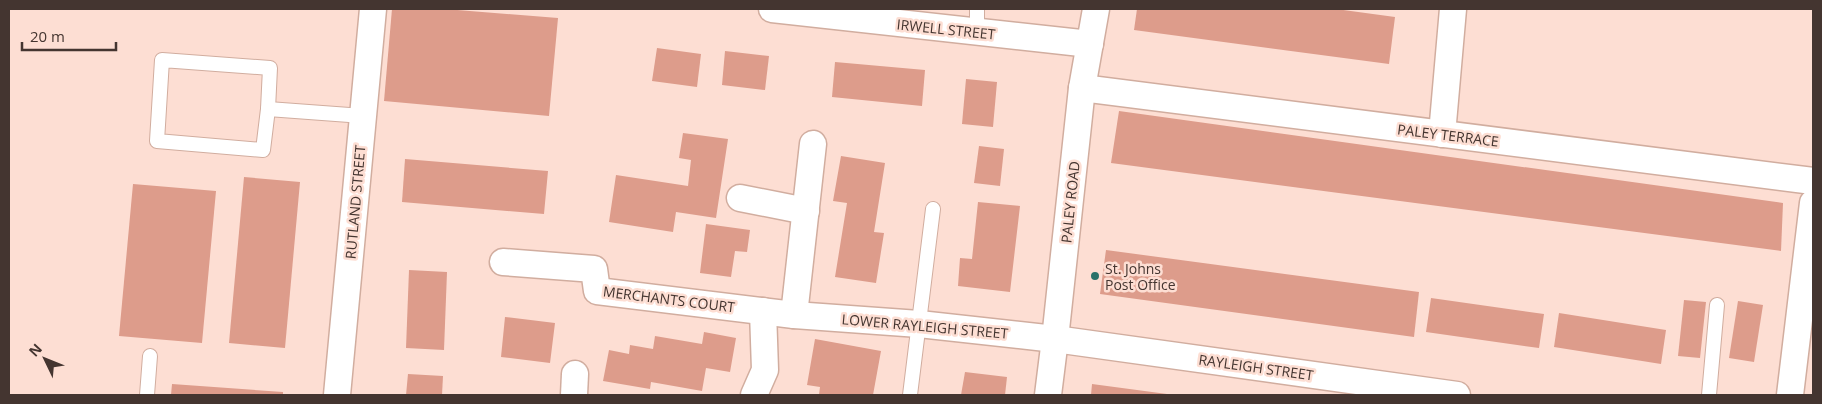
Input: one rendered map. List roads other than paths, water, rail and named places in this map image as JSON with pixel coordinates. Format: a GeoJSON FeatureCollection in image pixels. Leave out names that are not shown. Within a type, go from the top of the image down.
{"type":"FeatureCollection","features":[{"type":"Feature","properties":{"kind":"street","name":"RUTLAND STREET"},"geometry":{"type":"LineString","coordinates":[[337,395],[374,9]]}},
{"type":"Feature","properties":{"kind":"street","name":"IRWELL STREET"},"geometry":{"type":"LineString","coordinates":[[772,9],[977,21],[1090,44]]}},
{"type":"Feature","properties":{"kind":"street","name":"PALEY ROAD"},"geometry":{"type":"LineString","coordinates":[[1048,395],[1082,88],[1096,9]]}},
{"type":"Feature","properties":{"kind":"street"},"geometry":{"type":"LineString","coordinates":[[1442,134],[1453,9]]}},
{"type":"Feature","properties":{"kind":"street","name":"PALEY TERRACE"},"geometry":{"type":"LineString","coordinates":[[1082,88],[1813,181]]}},
{"type":"Feature","properties":{"kind":"street"},"geometry":{"type":"LineString","coordinates":[[794,315],[813,144]]}},
{"type":"Feature","properties":{"kind":"street"},"geometry":{"type":"LineString","coordinates":[[740,198],[806,211]]}},
{"type":"Feature","properties":{"kind":"street"},"geometry":{"type":"LineString","coordinates":[[1790,395],[1804,359],[1813,202]]}},
{"type":"Feature","properties":{"kind":"street","name":"MERCHANTS COURT"},"geometry":{"type":"LineString","coordinates":[[503,262],[594,269],[597,291],[794,315]]}},
{"type":"Feature","properties":{"kind":"street"},"geometry":{"type":"LineString","coordinates":[[754,395],[764,370],[763,311]]}},
{"type":"Feature","properties":{"kind":"street","name":"LOWER RAYLEIGH STREET"},"geometry":{"type":"LineString","coordinates":[[794,315],[919,324],[1055,339]]}},
{"type":"Feature","properties":{"kind":"street","name":"RAYLEIGH STREET"},"geometry":{"type":"LineString","coordinates":[[1055,339],[1457,395]]}},
{"type":"Feature","properties":{"kind":"lane"},"geometry":{"type":"LineString","coordinates":[[162,60],[270,68],[268,109],[263,150],[157,141],[162,60]]}},
{"type":"Feature","properties":{"kind":"lane"},"geometry":{"type":"LineString","coordinates":[[268,109],[363,116]]}},
{"type":"Feature","properties":{"kind":"lane"},"geometry":{"type":"LineString","coordinates":[[910,395],[933,209]]}},
{"type":"Feature","properties":{"kind":"lane"},"geometry":{"type":"LineString","coordinates":[[1709,395],[1717,305]]}},
{"type":"Feature","properties":{"kind":"lane"},"geometry":{"type":"LineString","coordinates":[[147,395],[150,356]]}},
{"type":"Feature","properties":{"kind":"place","name":"St. Johns Post Office"},"geometry":{"type":"Point","coordinates":[1095,276]}}]}
